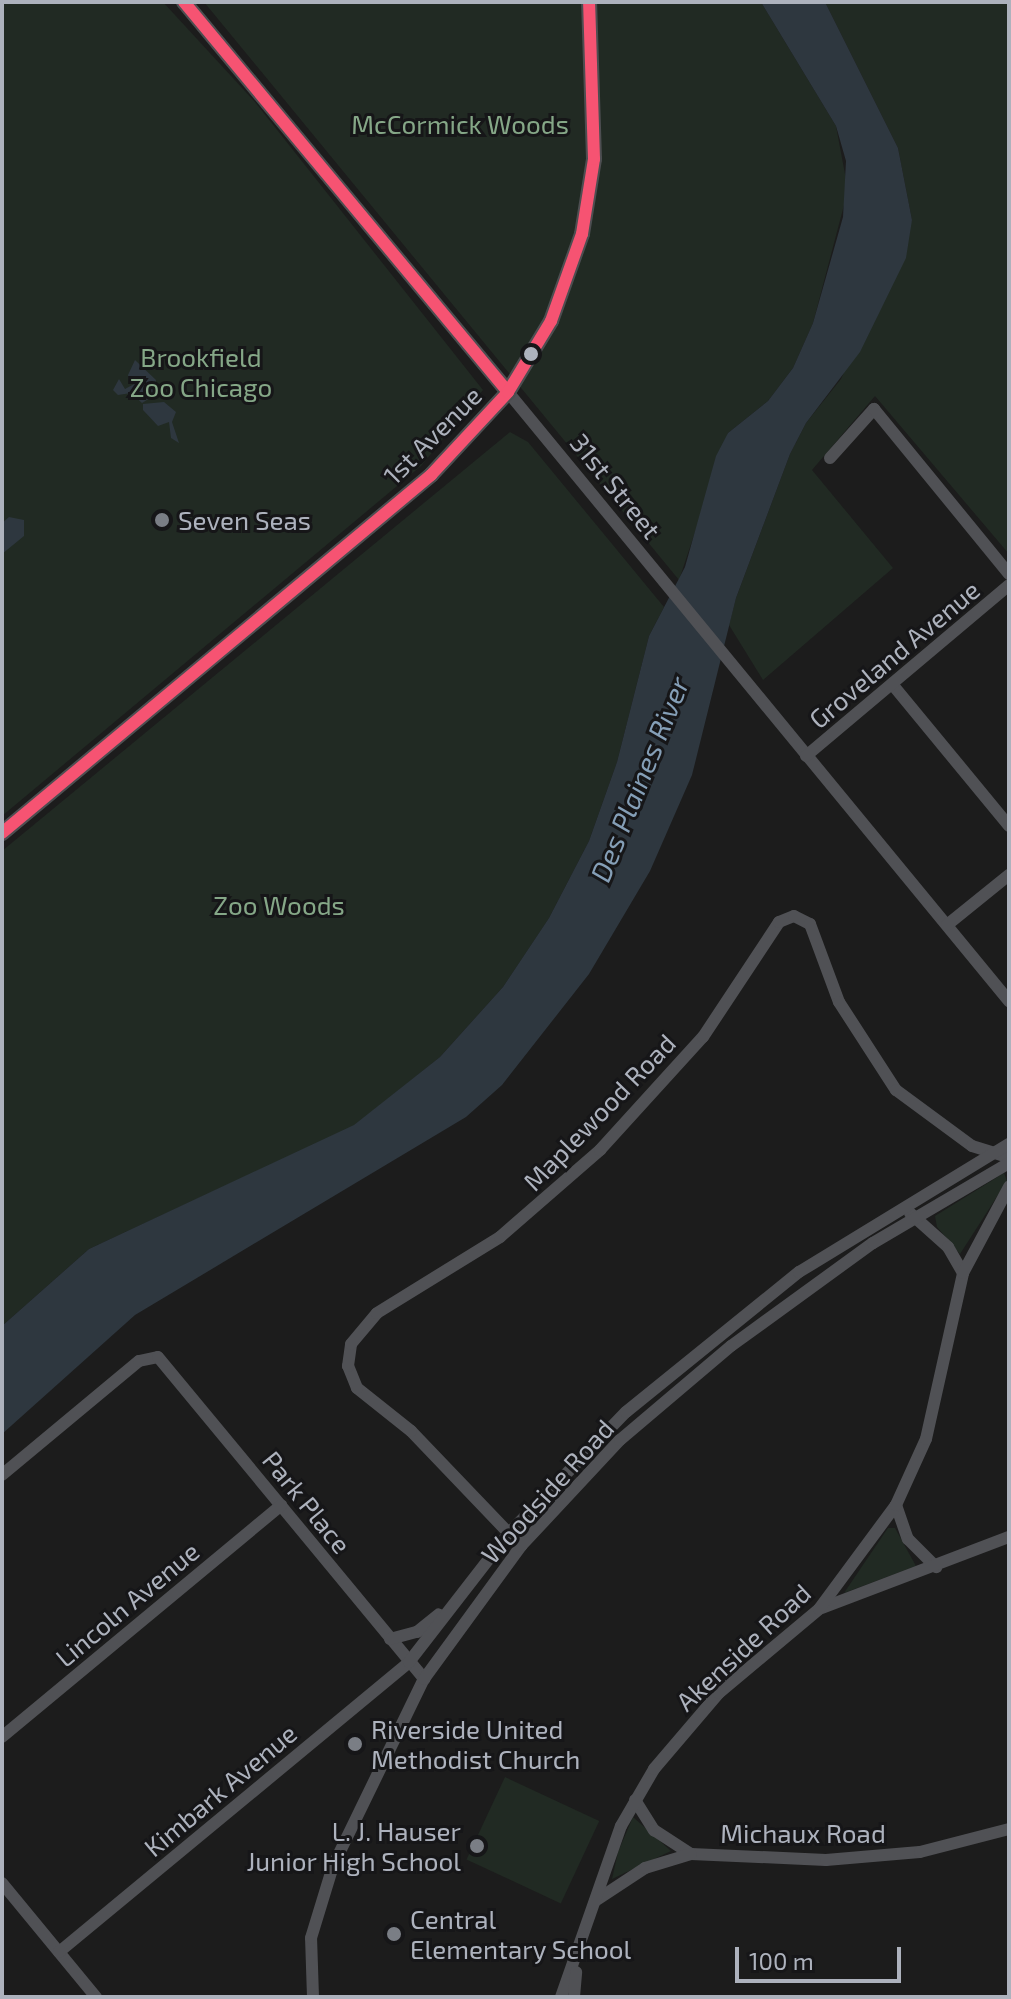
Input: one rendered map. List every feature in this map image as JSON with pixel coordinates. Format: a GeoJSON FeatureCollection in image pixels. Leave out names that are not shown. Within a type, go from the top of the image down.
{"type":"FeatureCollection","features":[{"type":"Feature","properties":{"kind":"main road","name":"31st Street"},"geometry":{"type":"LineString","coordinates":[[184,2],[508,392]]}},
{"type":"Feature","properties":{"kind":"main road","name":"1st Avenue"},"geometry":{"type":"LineString","coordinates":[[2,833],[431,475],[508,392],[551,321],[582,234],[594,159],[589,2]]}},
{"type":"Feature","properties":{"kind":"street","name":"31st Street"},"geometry":{"type":"LineString","coordinates":[[508,392],[1009,1001]]}},
{"type":"Feature","properties":{"kind":"street"},"geometry":{"type":"LineString","coordinates":[[830,458],[874,409],[1009,574]]}},
{"type":"Feature","properties":{"kind":"street","name":"Groveland Avenue"},"geometry":{"type":"LineString","coordinates":[[806,756],[1009,585]]}},
{"type":"Feature","properties":{"kind":"street"},"geometry":{"type":"LineString","coordinates":[[892,684],[1009,826]]}},
{"type":"Feature","properties":{"kind":"street"},"geometry":{"type":"LineString","coordinates":[[947,925],[1009,875]]}},
{"type":"Feature","properties":{"kind":"street","name":"Maplewood Road"},"geometry":{"type":"LineString","coordinates":[[521,1546],[411,1431],[357,1388],[348,1366],[351,1344],[377,1313],[521,1220],[610,1140],[703,1037],[779,922],[794,916],[810,924],[839,1002],[866,1051],[896,1090],[989,1154],[1009,1160]]}},
{"type":"Feature","properties":{"kind":"street","name":"Woodside Road"},"geometry":{"type":"LineString","coordinates":[[409,1662],[509,1533],[626,1412],[770,1294],[901,1206],[1009,1144]]}},
{"type":"Feature","properties":{"kind":"street","name":"Woodside Road"},"geometry":{"type":"LineString","coordinates":[[313,1997],[311,1938],[323,1891],[424,1679],[521,1546],[620,1440],[707,1366],[808,1287],[1009,1160]]}},
{"type":"Feature","properties":{"kind":"street","name":"Akenside Road"},"geometry":{"type":"LineString","coordinates":[[561,1997],[635,1800],[669,1749],[719,1693],[819,1609],[896,1505],[926,1439],[963,1273],[1009,1187]]}},
{"type":"Feature","properties":{"kind":"street"},"geometry":{"type":"LineString","coordinates":[[901,1206],[948,1247],[963,1273]]}},
{"type":"Feature","properties":{"kind":"street","name":"Park Place"},"geometry":{"type":"LineString","coordinates":[[2,1475],[139,1361],[153,1356],[424,1679]]}},
{"type":"Feature","properties":{"kind":"street","name":"Lincoln Avenue"},"geometry":{"type":"LineString","coordinates":[[2,1737],[281,1505]]}},
{"type":"Feature","properties":{"kind":"street"},"geometry":{"type":"LineString","coordinates":[[896,1505],[908,1539],[936,1567]]}},
{"type":"Feature","properties":{"kind":"street"},"geometry":{"type":"LineString","coordinates":[[819,1609],[1009,1537]]}},
{"type":"Feature","properties":{"kind":"street"},"geometry":{"type":"LineString","coordinates":[[390,1639],[417,1632],[455,1603]]}},
{"type":"Feature","properties":{"kind":"street","name":"Kimbark Avenue"},"geometry":{"type":"LineString","coordinates":[[59,1952],[409,1662]]}},
{"type":"Feature","properties":{"kind":"street","name":"Michaux Road"},"geometry":{"type":"LineString","coordinates":[[635,1800],[654,1830],[691,1854]]}},
{"type":"Feature","properties":{"kind":"street","name":"Michaux Road"},"geometry":{"type":"LineString","coordinates":[[595,1901],[645,1868],[691,1854],[841,1859],[920,1852],[1009,1829]]}},
{"type":"Feature","properties":{"kind":"street"},"geometry":{"type":"LineString","coordinates":[[2,1883],[96,1997]]}},
{"type":"Feature","properties":{"kind":"street","name":"Akenside Road"},"geometry":{"type":"LineString","coordinates":[[574,1997],[577,1959]]}},
{"type":"Feature","properties":{"kind":"green space","name":"Brookfield Zoo Chicago"},"geometry":{"type":"Polygon","coordinates":[[[2,2],[163,2],[255,102],[483,390],[421,466],[2,816],[2,2]]]}},
{"type":"Feature","properties":{"kind":"green space","name":"McCormick Woods"},"geometry":{"type":"Polygon","coordinates":[[[204,2],[761,2],[836,126],[848,190],[813,323],[793,368],[768,401],[728,433],[679,580],[204,2]]]}},
{"type":"Feature","properties":{"kind":"green space"},"geometry":{"type":"Polygon","coordinates":[[[825,2],[1009,2],[1009,554],[875,396],[812,470],[893,568],[763,680],[729,625],[736,598],[790,454],[806,423],[841,379],[912,220],[898,148],[825,2]]]}},
{"type":"Feature","properties":{"kind":"green space","name":"Zoo Woods"},"geometry":{"type":"Polygon","coordinates":[[[510,432],[528,442],[664,607],[649,636],[617,762],[589,841],[549,918],[503,987],[440,1057],[354,1126],[89,1249],[2,1326],[2,851],[510,432]]]}},
{"type":"Feature","properties":{"kind":"green space"},"geometry":{"type":"Polygon","coordinates":[[[1004,1173],[1007,1181],[960,1254],[937,1227],[935,1216],[1004,1173]]]}},
{"type":"Feature","properties":{"kind":"green space"},"geometry":{"type":"Polygon","coordinates":[[[888,1528],[895,1528],[916,1566],[844,1593],[888,1528]]]}},
{"type":"Feature","properties":{"kind":"green space"},"geometry":{"type":"Polygon","coordinates":[[[505,1777],[599,1821],[561,1903],[467,1859],[505,1777]]]}},
{"type":"Feature","properties":{"kind":"green space"},"geometry":{"type":"Polygon","coordinates":[[[633,1817],[671,1851],[612,1879],[618,1852],[633,1817]]]}},
{"type":"Feature","properties":{"kind":"water","name":"Des Plaines River"},"geometry":{"type":"Polygon","coordinates":[[[761,2],[825,2],[898,148],[912,220],[906,258],[860,352],[806,423],[790,454],[736,598],[692,775],[650,871],[589,974],[502,1085],[466,1117],[135,1315],[2,1434],[2,1326],[89,1249],[354,1125],[440,1057],[503,987],[549,918],[589,841],[617,762],[649,636],[685,567],[716,456],[728,433],[768,401],[793,368],[813,323],[843,217],[846,161],[836,126],[761,2]]]}},
{"type":"Feature","properties":{"kind":"water"},"geometry":{"type":"Polygon","coordinates":[[[135,360],[156,380],[155,395],[142,403],[131,393],[118,395],[113,390],[119,379],[125,389],[136,383],[133,378],[129,382],[128,375],[135,360]]]}},
{"type":"Feature","properties":{"kind":"water"},"geometry":{"type":"Polygon","coordinates":[[[164,402],[176,412],[172,422],[179,443],[171,438],[169,422],[158,426],[143,410],[143,404],[164,402]]]}},
{"type":"Feature","properties":{"kind":"water"},"geometry":{"type":"Polygon","coordinates":[[[9,517],[24,520],[24,536],[2,554],[2,523],[9,517]]]}},
{"type":"Feature","properties":{"kind":"transit line"},"geometry":{"type":"LineString","coordinates":[[184,2],[508,392]]}},
{"type":"Feature","properties":{"kind":"transit line"},"geometry":{"type":"LineString","coordinates":[[2,833],[431,475],[508,392],[551,321],[582,234],[594,159],[589,2]]}},
{"type":"Feature","properties":{"kind":"place","name":"Seven Seas"},"geometry":{"type":"Point","coordinates":[162,520]}},
{"type":"Feature","properties":{"kind":"place","name":"Riverside United Methodist Church"},"geometry":{"type":"Point","coordinates":[355,1744]}},
{"type":"Feature","properties":{"kind":"place","name":"L. J. Hauser Junior High School"},"geometry":{"type":"Point","coordinates":[477,1846]}},
{"type":"Feature","properties":{"kind":"place","name":"Central Elementary School"},"geometry":{"type":"Point","coordinates":[394,1934]}}]}
